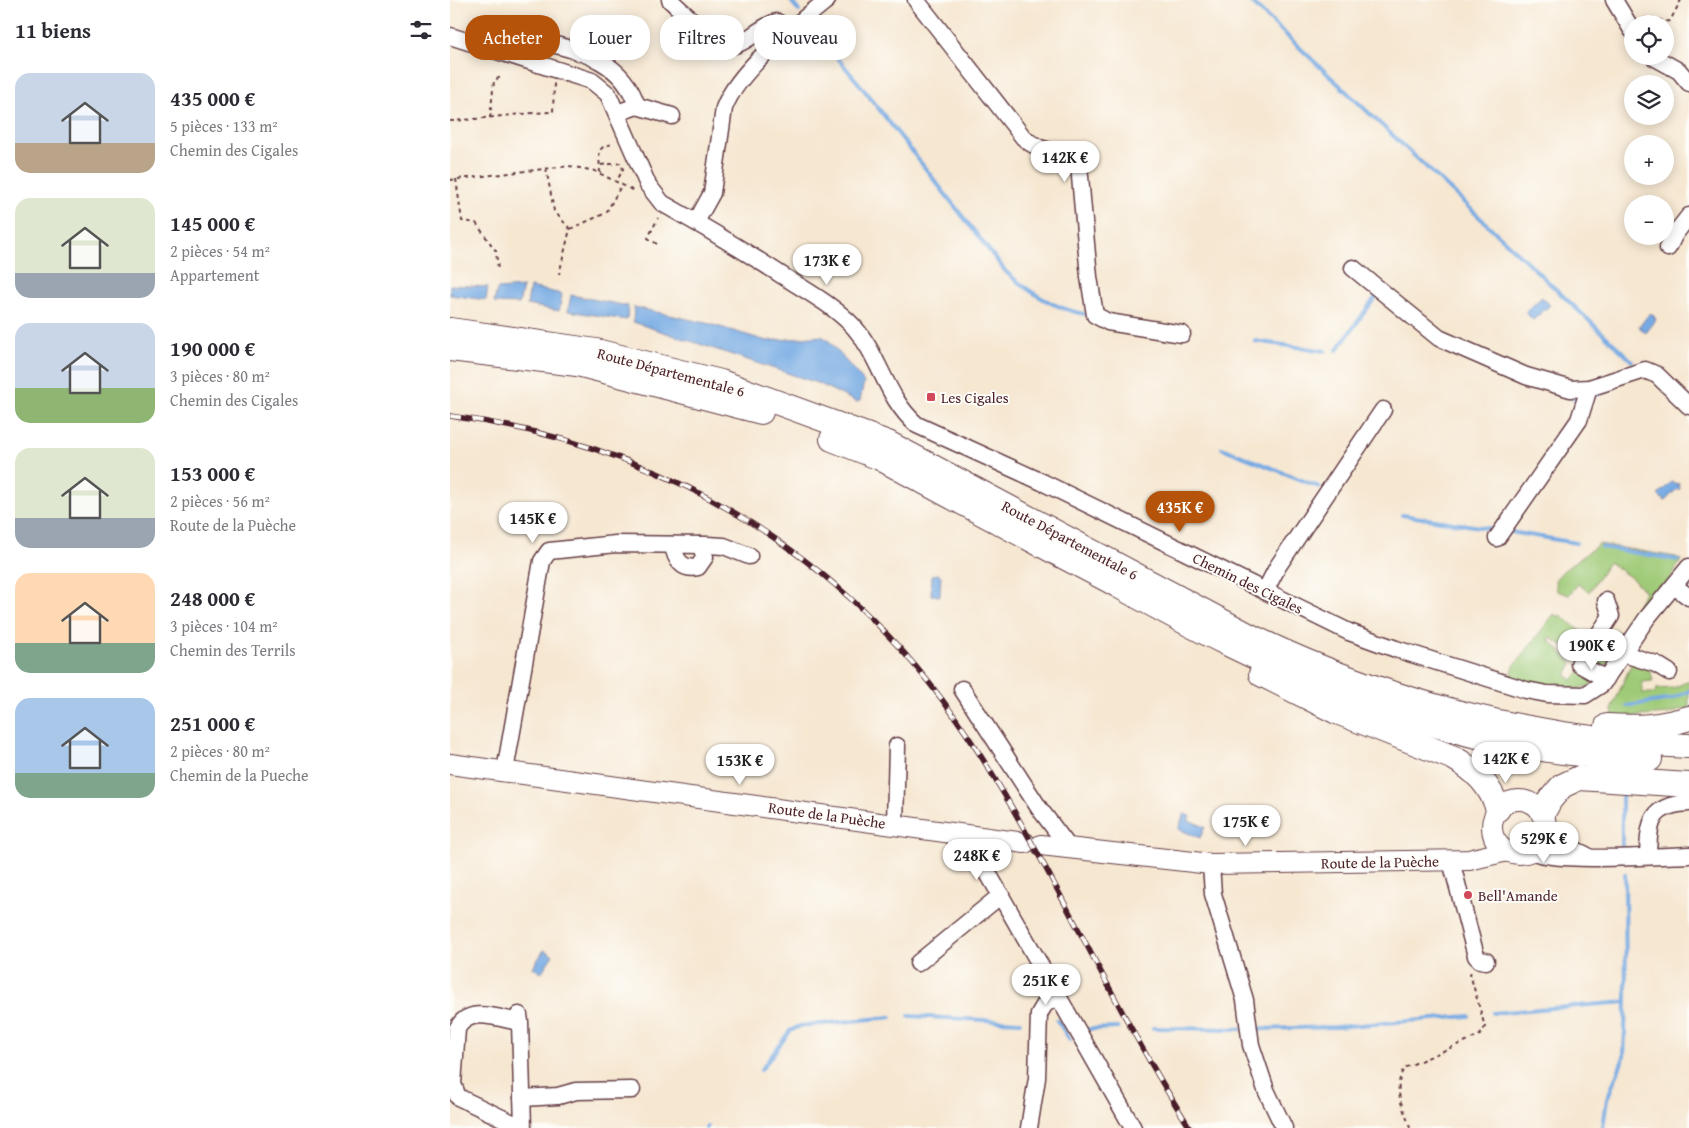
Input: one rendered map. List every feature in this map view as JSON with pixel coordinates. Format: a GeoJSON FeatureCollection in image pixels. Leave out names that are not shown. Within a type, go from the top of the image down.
{"type":"FeatureCollection","features":[{"type":"Feature","properties":{"kind":"highway","name":"Route Départementale 6"},"geometry":{"type":"LineString","coordinates":[[450,330],[596,351],[721,382],[888,443],[1288,655],[1406,697],[1515,726],[1580,738],[1636,744],[1689,746]]}},
{"type":"Feature","properties":{"kind":"highway","name":"Route Départementale 6"},"geometry":{"type":"LineString","coordinates":[[450,349],[577,364],[758,410],[880,458],[1228,644],[1348,697],[1477,736],[1525,746],[1610,759],[1689,760]]}},
{"type":"Feature","properties":{"kind":"highway"},"geometry":{"type":"LineString","coordinates":[[1100,576],[1198,639],[1278,684],[1337,712],[1454,758],[1471,768],[1485,782],[1495,819]]}},
{"type":"Feature","properties":{"kind":"highway"},"geometry":{"type":"LineString","coordinates":[[1288,655],[1457,702],[1537,718],[1585,725],[1637,728],[1668,725],[1689,718]]}},
{"type":"Feature","properties":{"kind":"highway"},"geometry":{"type":"LineString","coordinates":[[1545,819],[1550,800],[1562,786],[1580,778],[1689,785]]}},
{"type":"Feature","properties":{"kind":"main road","name":"Route de la Puèche"},"geometry":{"type":"LineString","coordinates":[[450,764],[505,770],[1070,849],[1211,864],[1451,861],[1469,860],[1507,851]]}},
{"type":"Feature","properties":{"kind":"main road"},"geometry":{"type":"LineString","coordinates":[[1518,799],[1532,802],[1545,819],[1545,837],[1532,851],[1524,854],[1507,851],[1498,844],[1495,819],[1510,801],[1518,799]]}},
{"type":"Feature","properties":{"kind":"main road","name":"Route de la Puèche"},"geometry":{"type":"LineString","coordinates":[[1451,861],[1479,848],[1489,837],[1495,819]]}},
{"type":"Feature","properties":{"kind":"street"},"geometry":{"type":"LineString","coordinates":[[670,0],[716,43],[724,46],[744,43],[754,36]]}},
{"type":"Feature","properties":{"kind":"street"},"geometry":{"type":"LineString","coordinates":[[810,15],[827,0]]}},
{"type":"Feature","properties":{"kind":"street"},"geometry":{"type":"LineString","coordinates":[[916,0],[1023,137],[1039,149],[1069,157],[1079,165],[1089,277],[1095,315],[1108,322],[1182,334]]}},
{"type":"Feature","properties":{"kind":"street"},"geometry":{"type":"LineString","coordinates":[[1614,0],[1628,15]]}},
{"type":"Feature","properties":{"kind":"street","name":"Chemin des Cigales"},"geometry":{"type":"LineString","coordinates":[[450,36],[592,81],[608,94],[643,174],[655,196],[662,203],[807,291],[854,327],[872,352],[892,398],[916,426],[1042,482],[1358,635],[1526,690],[1547,694],[1585,694],[1606,679],[1647,618],[1689,567]]}},
{"type":"Feature","properties":{"kind":"street"},"geometry":{"type":"LineString","coordinates":[[560,47],[598,59],[610,66],[624,78],[632,90],[637,106]]}},
{"type":"Feature","properties":{"kind":"street"},"geometry":{"type":"LineString","coordinates":[[696,222],[712,193],[724,108],[735,85],[761,60]]}},
{"type":"Feature","properties":{"kind":"street"},"geometry":{"type":"LineString","coordinates":[[1667,65],[1678,72],[1689,83]]}},
{"type":"Feature","properties":{"kind":"street"},"geometry":{"type":"LineString","coordinates":[[617,113],[637,106],[672,116]]}},
{"type":"Feature","properties":{"kind":"street"},"geometry":{"type":"LineString","coordinates":[[1668,248],[1675,234],[1689,216]]}},
{"type":"Feature","properties":{"kind":"street"},"geometry":{"type":"LineString","coordinates":[[1354,268],[1439,338],[1550,384],[1571,389],[1590,388],[1646,370],[1658,375],[1689,406]]}},
{"type":"Feature","properties":{"kind":"street"},"geometry":{"type":"LineString","coordinates":[[1497,538],[1579,420],[1590,388]]}},
{"type":"Feature","properties":{"kind":"street"},"geometry":{"type":"LineString","coordinates":[[1265,591],[1278,566],[1382,410]]}},
{"type":"Feature","properties":{"kind":"street"},"geometry":{"type":"LineString","coordinates":[[505,770],[544,555],[554,549],[616,544],[724,546],[749,556]]}},
{"type":"Feature","properties":{"kind":"street"},"geometry":{"type":"LineString","coordinates":[[673,545],[676,559],[680,563],[693,568],[698,567],[705,556],[700,545]]}},
{"type":"Feature","properties":{"kind":"street"},"geometry":{"type":"LineString","coordinates":[[1674,586],[1689,597]]}},
{"type":"Feature","properties":{"kind":"street"},"geometry":{"type":"LineString","coordinates":[[1606,602],[1611,616],[1579,664],[1606,679]]}},
{"type":"Feature","properties":{"kind":"street"},"geometry":{"type":"LineString","coordinates":[[1624,654],[1656,664],[1669,672]]}},
{"type":"Feature","properties":{"kind":"street"},"geometry":{"type":"LineString","coordinates":[[962,689],[1039,808],[1070,849]]}},
{"type":"Feature","properties":{"kind":"street"},"geometry":{"type":"LineString","coordinates":[[895,824],[897,746]]}},
{"type":"Feature","properties":{"kind":"street"},"geometry":{"type":"LineString","coordinates":[[1648,856],[1650,824],[1657,814],[1666,805],[1689,803]]}},
{"type":"Feature","properties":{"kind":"street"},"geometry":{"type":"LineString","coordinates":[[1545,819],[1561,843],[1590,857]]}},
{"type":"Feature","properties":{"kind":"street"},"geometry":{"type":"LineString","coordinates":[[954,832],[954,841],[958,849],[985,868]]}},
{"type":"Feature","properties":{"kind":"street"},"geometry":{"type":"LineString","coordinates":[[977,836],[977,848],[985,868],[1133,1128]]}},
{"type":"Feature","properties":{"kind":"street"},"geometry":{"type":"LineString","coordinates":[[1532,851],[1538,856],[1550,857],[1689,855]]}},
{"type":"Feature","properties":{"kind":"street"},"geometry":{"type":"LineString","coordinates":[[1451,861],[1481,959]]}},
{"type":"Feature","properties":{"kind":"street"},"geometry":{"type":"LineString","coordinates":[[1211,864],[1212,894],[1244,1000],[1251,1045],[1266,1090],[1284,1128]]}},
{"type":"Feature","properties":{"kind":"street"},"geometry":{"type":"LineString","coordinates":[[918,963],[1001,895]]}},
{"type":"Feature","properties":{"kind":"street"},"geometry":{"type":"LineString","coordinates":[[1029,1128],[1037,1078],[1039,1014],[1045,1004],[1059,996]]}},
{"type":"Feature","properties":{"kind":"street"},"geometry":{"type":"LineString","coordinates":[[479,1015],[520,1019],[522,1098],[523,1128],[458,1097],[453,1084],[457,1029],[461,1021],[469,1016],[479,1015]]}},
{"type":"Feature","properties":{"kind":"street"},"geometry":{"type":"LineString","coordinates":[[522,1098],[558,1096],[576,1091],[632,1090]]}},
{"type":"Feature","properties":{"kind":"path"},"geometry":{"type":"LineString","coordinates":[[1673,15],[1681,0]]}},
{"type":"Feature","properties":{"kind":"path"},"geometry":{"type":"LineString","coordinates":[[490,118],[494,81],[502,76]]}},
{"type":"Feature","properties":{"kind":"path"},"geometry":{"type":"LineString","coordinates":[[450,121],[490,118],[510,113],[553,112],[554,82]]}},
{"type":"Feature","properties":{"kind":"path"},"geometry":{"type":"LineString","coordinates":[[600,173],[601,148],[613,144]]}},
{"type":"Feature","properties":{"kind":"path"},"geometry":{"type":"LineString","coordinates":[[601,165],[621,164],[623,169],[617,181]]}},
{"type":"Feature","properties":{"kind":"path"},"geometry":{"type":"LineString","coordinates":[[450,180],[570,166],[600,173],[640,194]]}},
{"type":"Feature","properties":{"kind":"path"},"geometry":{"type":"LineString","coordinates":[[546,168],[554,211],[570,229]]}},
{"type":"Feature","properties":{"kind":"path"},"geometry":{"type":"LineString","coordinates":[[456,179],[462,221],[476,223],[496,251],[498,270]]}},
{"type":"Feature","properties":{"kind":"path"},"geometry":{"type":"LineString","coordinates":[[570,229],[606,213],[622,184]]}},
{"type":"Feature","properties":{"kind":"path"},"geometry":{"type":"LineString","coordinates":[[657,244],[648,238],[662,211]]}},
{"type":"Feature","properties":{"kind":"path"},"geometry":{"type":"LineString","coordinates":[[559,274],[570,229]]}},
{"type":"Feature","properties":{"kind":"path"},"geometry":{"type":"LineString","coordinates":[[1410,1128],[1398,1093],[1398,1079],[1404,1068],[1480,1035],[1485,1027],[1470,974],[1481,959]]}},
{"type":"Feature","properties":{"kind":"green space"},"geometry":{"type":"Polygon","coordinates":[[[1599,544],[1676,557],[1681,560],[1668,582],[1602,671],[1593,663],[1594,656],[1600,647],[1605,653],[1617,640],[1611,634],[1614,630],[1625,636],[1637,620],[1631,614],[1645,592],[1634,580],[1609,562],[1589,592],[1578,584],[1569,595],[1557,591],[1555,580],[1563,571],[1599,544]]]}},
{"type":"Feature","properties":{"kind":"green space"},"geometry":{"type":"Polygon","coordinates":[[[1554,614],[1558,617],[1560,615],[1588,637],[1577,656],[1550,637],[1549,640],[1572,663],[1566,675],[1572,680],[1580,672],[1591,677],[1591,686],[1558,692],[1510,678],[1514,666],[1554,614]]]}},
{"type":"Feature","properties":{"kind":"green space"},"geometry":{"type":"Polygon","coordinates":[[[1633,660],[1648,664],[1653,681],[1642,682],[1642,693],[1655,693],[1656,689],[1673,688],[1689,681],[1689,708],[1668,714],[1613,718],[1612,708],[1633,660]]]}},
{"type":"Feature","properties":{"kind":"water"},"geometry":{"type":"Polygon","coordinates":[[[450,285],[488,287],[486,300],[450,295],[450,285]]]}},
{"type":"Feature","properties":{"kind":"water"},"geometry":{"type":"Polygon","coordinates":[[[523,287],[519,304],[494,303],[497,289],[523,287]]]}},
{"type":"Feature","properties":{"kind":"water"},"geometry":{"type":"Polygon","coordinates":[[[530,287],[562,294],[559,311],[527,305],[530,287]]]}},
{"type":"Feature","properties":{"kind":"water"},"geometry":{"type":"Polygon","coordinates":[[[571,295],[628,306],[627,320],[568,311],[571,295]]]}},
{"type":"Feature","properties":{"kind":"water"},"geometry":{"type":"Polygon","coordinates":[[[1542,297],[1550,305],[1533,320],[1525,312],[1542,297]]]}},
{"type":"Feature","properties":{"kind":"water"},"geometry":{"type":"Polygon","coordinates":[[[634,307],[710,324],[767,341],[822,336],[829,341],[864,382],[860,401],[856,402],[820,384],[633,322],[634,307]]]}},
{"type":"Feature","properties":{"kind":"water"},"geometry":{"type":"Polygon","coordinates":[[[1649,314],[1653,314],[1656,320],[1646,333],[1639,327],[1649,314]]]}},
{"type":"Feature","properties":{"kind":"water"},"geometry":{"type":"Polygon","coordinates":[[[1671,482],[1679,484],[1680,489],[1676,490],[1665,501],[1658,495],[1671,482]]]}},
{"type":"Feature","properties":{"kind":"water"},"geometry":{"type":"Polygon","coordinates":[[[938,574],[941,576],[940,596],[931,595],[932,575],[938,574]]]}},
{"type":"Feature","properties":{"kind":"water"},"geometry":{"type":"Polygon","coordinates":[[[1184,814],[1190,816],[1188,820],[1205,827],[1200,838],[1178,829],[1184,814]]]}},
{"type":"Feature","properties":{"kind":"water"},"geometry":{"type":"Polygon","coordinates":[[[544,950],[553,955],[541,973],[533,967],[544,950]]]}},
{"type":"Feature","properties":{"kind":"waterway"},"geometry":{"type":"LineString","coordinates":[[790,0],[799,11]]}},
{"type":"Feature","properties":{"kind":"waterway"},"geometry":{"type":"LineString","coordinates":[[1249,0],[1632,361]]}},
{"type":"Feature","properties":{"kind":"waterway"},"geometry":{"type":"LineString","coordinates":[[839,60],[1006,272],[1042,298],[1062,308],[1084,314]]}},
{"type":"Feature","properties":{"kind":"waterway"},"geometry":{"type":"LineString","coordinates":[[1337,350],[1377,295]]}},
{"type":"Feature","properties":{"kind":"waterway"},"geometry":{"type":"LineString","coordinates":[[1255,341],[1325,351]]}},
{"type":"Feature","properties":{"kind":"waterway"},"geometry":{"type":"LineString","coordinates":[[1592,397],[1608,390]]}},
{"type":"Feature","properties":{"kind":"waterway"},"geometry":{"type":"LineString","coordinates":[[1560,394],[1580,399]]}},
{"type":"Feature","properties":{"kind":"waterway"},"geometry":{"type":"LineString","coordinates":[[1222,448],[1319,487]]}},
{"type":"Feature","properties":{"kind":"waterway"},"geometry":{"type":"LineString","coordinates":[[1402,515],[1493,529]]}},
{"type":"Feature","properties":{"kind":"waterway"},"geometry":{"type":"LineString","coordinates":[[1511,532],[1576,543]]}},
{"type":"Feature","properties":{"kind":"waterway"},"geometry":{"type":"LineString","coordinates":[[1602,547],[1678,560]]}},
{"type":"Feature","properties":{"kind":"waterway"},"geometry":{"type":"LineString","coordinates":[[1627,706],[1672,699],[1689,691]]}},
{"type":"Feature","properties":{"kind":"waterway"},"geometry":{"type":"LineString","coordinates":[[1622,794],[1622,845]]}},
{"type":"Feature","properties":{"kind":"waterway"},"geometry":{"type":"LineString","coordinates":[[1493,1013],[1626,1002],[1625,874]]}},
{"type":"Feature","properties":{"kind":"waterway"},"geometry":{"type":"LineString","coordinates":[[1603,1128],[1607,1099],[1624,1057],[1626,1002]]}},
{"type":"Feature","properties":{"kind":"waterway"},"geometry":{"type":"LineString","coordinates":[[909,1016],[1020,1022]]}},
{"type":"Feature","properties":{"kind":"waterway"},"geometry":{"type":"LineString","coordinates":[[1258,1029],[1336,1027],[1469,1016]]}},
{"type":"Feature","properties":{"kind":"waterway"},"geometry":{"type":"LineString","coordinates":[[761,1070],[790,1031],[800,1026],[891,1017]]}},
{"type":"Feature","properties":{"kind":"waterway"},"geometry":{"type":"LineString","coordinates":[[1057,1020],[1070,1040]]}},
{"type":"Feature","properties":{"kind":"waterway"},"geometry":{"type":"LineString","coordinates":[[1089,1029],[1118,1028]]}},
{"type":"Feature","properties":{"kind":"waterway"},"geometry":{"type":"LineString","coordinates":[[1153,1028],[1241,1029]]}},
{"type":"Feature","properties":{"kind":"railway"},"geometry":{"type":"LineString","coordinates":[[450,416],[531,431],[609,454],[682,485],[751,523],[816,569],[875,622],[929,682],[977,750],[1032,843],[1135,1035],[1190,1128]]}},
{"type":"Feature","properties":{"kind":"place","name":"Les Cigales"},"geometry":{"type":"Point","coordinates":[931,397]}},
{"type":"Feature","properties":{"kind":"place","name":"Bell'Amande"},"geometry":{"type":"Point","coordinates":[1468,895]}}]}
